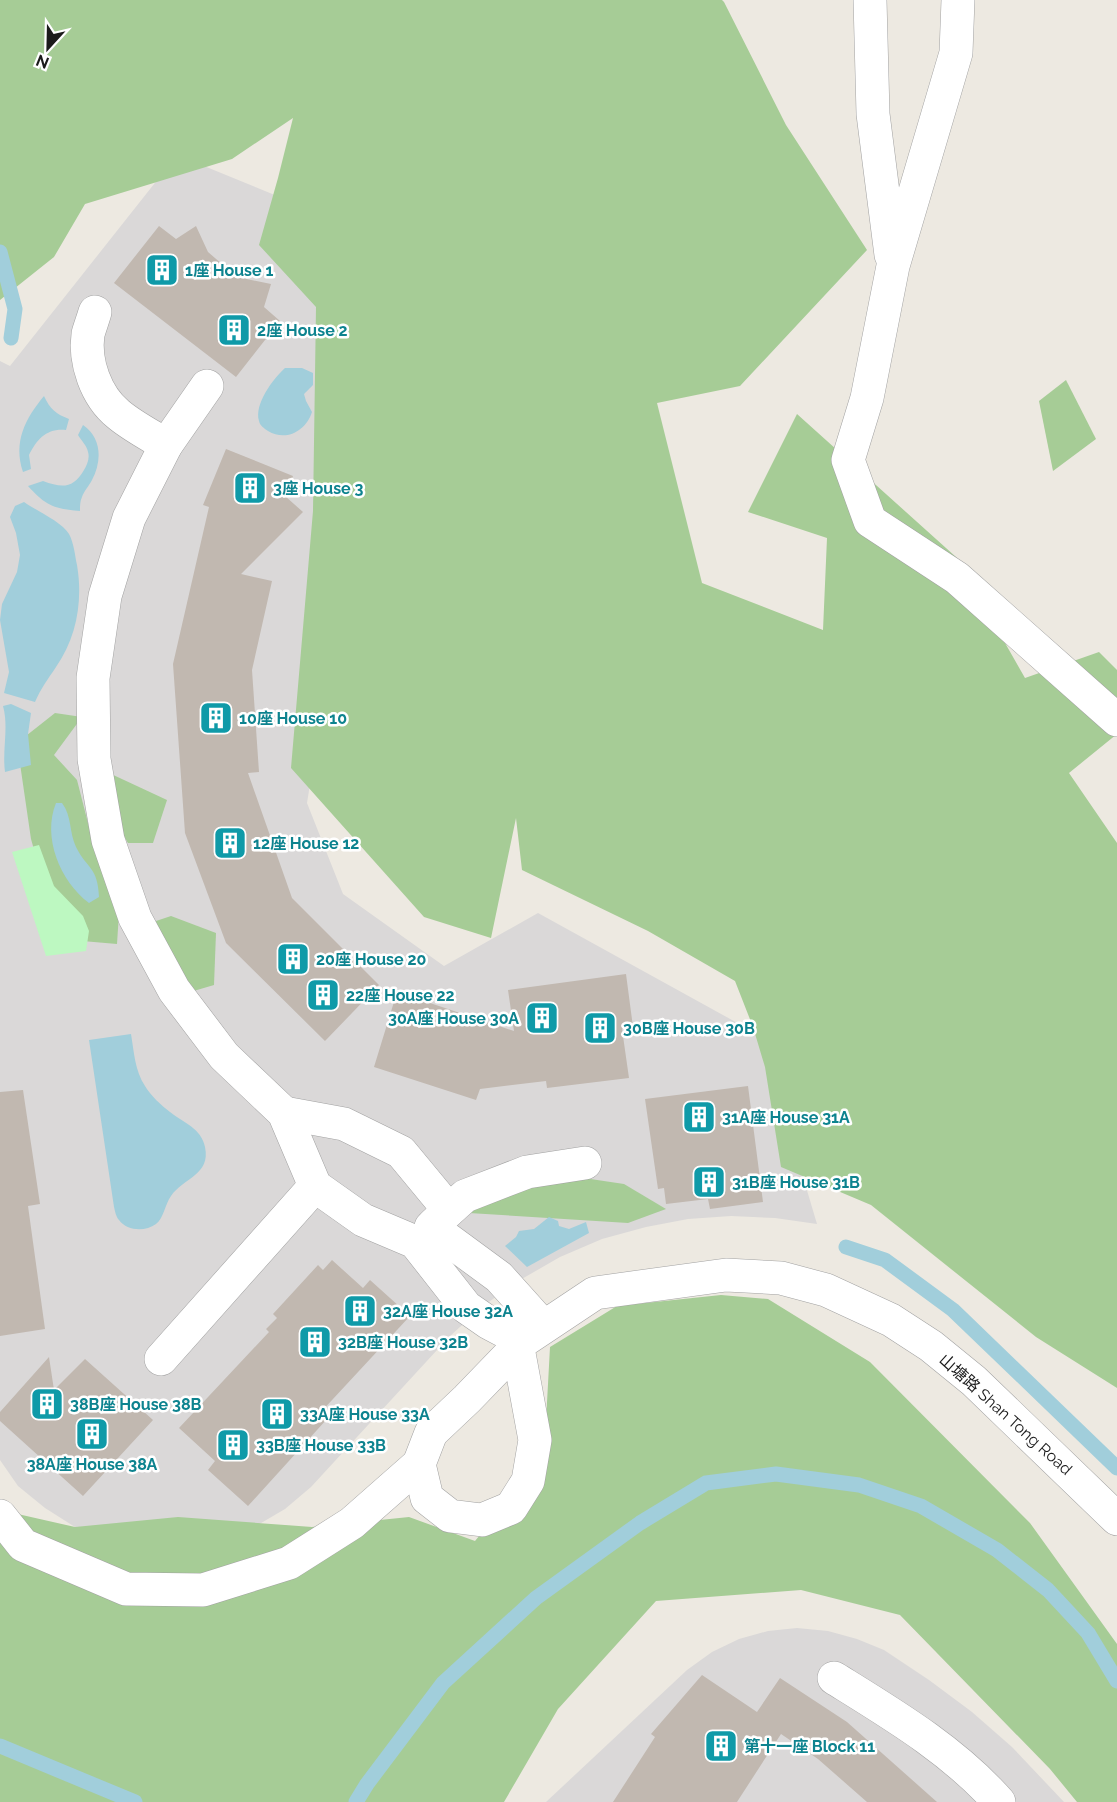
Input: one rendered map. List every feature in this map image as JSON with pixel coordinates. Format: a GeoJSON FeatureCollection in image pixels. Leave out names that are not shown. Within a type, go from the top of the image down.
{"type":"FeatureCollection","features":[{"type":"Feature","properties":{"kind":"street"},"geometry":{"type":"LineString","coordinates":[[870,0],[873,114],[892,266]]}},
{"type":"Feature","properties":{"kind":"street"},"geometry":{"type":"LineString","coordinates":[[958,0],[956,53],[892,266],[867,398],[848,460],[870,521],[957,578],[1117,720]]}},
{"type":"Feature","properties":{"kind":"street"},"geometry":{"type":"LineString","coordinates":[[95,312],[88,335],[88,359],[95,382],[105,399],[118,414],[166,445]]}},
{"type":"Feature","properties":{"kind":"street"},"geometry":{"type":"LineString","coordinates":[[0,1516],[23,1545],[126,1589],[203,1590],[289,1563],[352,1523],[419,1464],[427,1498],[450,1516],[482,1520],[511,1508],[528,1481],[536,1440],[528,1338],[499,1276],[432,1226],[363,1220],[315,1186],[284,1113],[224,1056],[174,990],[135,918],[108,840],[94,759],[93,678],[105,596],[129,518],[166,445],[207,386]]}},
{"type":"Feature","properties":{"kind":"street"},"geometry":{"type":"LineString","coordinates":[[284,1113],[344,1124],[401,1152],[466,1307],[489,1323],[528,1338]]}},
{"type":"Feature","properties":{"kind":"street"},"geometry":{"type":"LineString","coordinates":[[432,1226],[465,1196],[527,1172],[585,1163]]}},
{"type":"Feature","properties":{"kind":"street"},"geometry":{"type":"LineString","coordinates":[[161,1359],[315,1186]]}},
{"type":"Feature","properties":{"kind":"street","name":"山塘路 Shan Tong Road"},"geometry":{"type":"LineString","coordinates":[[419,1464],[431,1433],[528,1338],[595,1293],[726,1275],[781,1278],[826,1290],[891,1320],[931,1346],[974,1381],[1117,1519]]}},
{"type":"Feature","properties":{"kind":"street"},"geometry":{"type":"LineString","coordinates":[[834,1678],[915,1728],[988,1789],[999,1802]]}},
{"type":"Feature","properties":{"kind":"shaded area"},"geometry":{"type":"Polygon","coordinates":[[[177,155],[321,214],[326,685],[307,803],[343,894],[444,966],[538,913],[761,1036],[817,1224],[775,1218],[731,1216],[688,1219],[602,1239],[560,1257],[520,1280],[483,1306],[449,1337],[311,1487],[285,1509],[256,1526],[75,1527],[45,1508],[18,1486],[0,1460],[0,361],[10,366],[177,155]]]}},
{"type":"Feature","properties":{"kind":"shaded area"},"geometry":{"type":"Polygon","coordinates":[[[797,1628],[828,1631],[884,1650],[972,1712],[1012,1747],[1064,1802],[546,1802],[687,1670],[712,1652],[739,1639],[768,1631],[797,1628]]]}},
{"type":"Feature","properties":{"kind":"green space"},"geometry":{"type":"Polygon","coordinates":[[[0,0],[722,0],[724,2],[786,125],[867,250],[740,386],[657,403],[702,583],[823,630],[827,538],[748,512],[797,414],[956,557],[1025,678],[1099,652],[1117,670],[1117,734],[1069,773],[1117,843],[1117,1388],[1036,1337],[871,1205],[781,1167],[765,1067],[753,1027],[735,981],[648,931],[522,870],[516,818],[491,938],[424,917],[291,768],[313,511],[316,307],[259,245],[293,118],[232,159],[85,204],[54,257],[0,300],[0,0]]]}},
{"type":"Feature","properties":{"kind":"green space"},"geometry":{"type":"Polygon","coordinates":[[[1066,380],[1096,439],[1053,471],[1039,401],[1066,380]]]}},
{"type":"Feature","properties":{"kind":"green space"},"geometry":{"type":"Polygon","coordinates":[[[55,713],[82,717],[54,755],[77,780],[90,831],[119,913],[117,944],[59,939],[31,839],[17,743],[55,713]]]}},
{"type":"Feature","properties":{"kind":"green space"},"geometry":{"type":"Polygon","coordinates":[[[109,773],[167,800],[153,843],[128,843],[108,810],[109,773]]]}},
{"type":"Feature","properties":{"kind":"green space"},"geometry":{"type":"Polygon","coordinates":[[[39,845],[54,886],[83,916],[89,931],[86,951],[46,956],[12,852],[39,845]]]}},
{"type":"Feature","properties":{"kind":"green space"},"geometry":{"type":"Polygon","coordinates":[[[171,916],[216,933],[214,985],[180,995],[161,975],[156,921],[171,916]]]}},
{"type":"Feature","properties":{"kind":"green space"},"geometry":{"type":"Polygon","coordinates":[[[577,1177],[624,1184],[666,1209],[628,1223],[469,1213],[499,1195],[577,1177]]]}},
{"type":"Feature","properties":{"kind":"green space"},"geometry":{"type":"Polygon","coordinates":[[[721,1295],[768,1299],[870,1362],[1030,1523],[1117,1644],[1117,1802],[1077,1802],[1050,1769],[900,1615],[801,1590],[656,1601],[558,1709],[504,1802],[0,1802],[0,1510],[75,1527],[178,1517],[312,1527],[409,1517],[475,1541],[544,1458],[550,1347],[617,1306],[721,1295]]]}},
{"type":"Feature","properties":{"kind":"water"},"geometry":{"type":"Polygon","coordinates":[[[285,368],[302,368],[313,373],[313,385],[304,394],[312,412],[300,429],[288,435],[282,435],[262,427],[258,414],[266,392],[285,368]]]}},
{"type":"Feature","properties":{"kind":"water"},"geometry":{"type":"Polygon","coordinates":[[[44,396],[54,410],[69,419],[66,430],[53,431],[43,436],[29,455],[31,469],[23,472],[19,451],[20,441],[26,422],[44,396]]]}},
{"type":"Feature","properties":{"kind":"water"},"geometry":{"type":"Polygon","coordinates":[[[83,425],[94,436],[99,458],[92,480],[81,499],[80,511],[63,509],[45,502],[28,486],[43,481],[61,486],[76,481],[89,457],[78,435],[83,425]]]}},
{"type":"Feature","properties":{"kind":"water"},"geometry":{"type":"Polygon","coordinates":[[[24,502],[55,521],[69,534],[79,578],[77,618],[69,643],[35,702],[4,693],[9,672],[0,620],[2,604],[17,572],[20,555],[10,517],[15,506],[24,502]]]}},
{"type":"Feature","properties":{"kind":"water"},"geometry":{"type":"Polygon","coordinates":[[[11,704],[31,713],[28,734],[31,765],[5,772],[3,706],[11,704]]]}},
{"type":"Feature","properties":{"kind":"water"},"geometry":{"type":"Polygon","coordinates":[[[56,803],[62,803],[65,808],[76,847],[97,880],[99,897],[89,903],[70,883],[56,858],[51,830],[56,803]]]}},
{"type":"Feature","properties":{"kind":"water"},"geometry":{"type":"Polygon","coordinates":[[[131,1034],[137,1068],[145,1086],[163,1106],[196,1130],[203,1140],[206,1156],[200,1170],[171,1196],[159,1221],[152,1227],[142,1229],[122,1224],[115,1212],[89,1040],[131,1034]]]}},
{"type":"Feature","properties":{"kind":"water"},"geometry":{"type":"Polygon","coordinates":[[[549,1217],[558,1221],[559,1226],[569,1229],[586,1222],[589,1233],[527,1267],[505,1246],[516,1237],[519,1231],[534,1229],[549,1217]]]}},
{"type":"Feature","properties":{"kind":"building"},"geometry":{"type":"Polygon","coordinates":[[[159,226],[176,239],[196,226],[208,252],[237,277],[271,284],[264,307],[280,321],[236,377],[114,283],[159,226]]]}},
{"type":"Feature","properties":{"kind":"building"},"geometry":{"type":"Polygon","coordinates":[[[226,449],[293,476],[285,496],[303,512],[241,574],[272,581],[252,670],[259,772],[248,773],[292,898],[379,985],[325,1041],[226,943],[185,833],[173,664],[209,507],[203,505],[226,449]]]}},
{"type":"Feature","properties":{"kind":"building"},"geometry":{"type":"Polygon","coordinates":[[[626,974],[633,1027],[622,1029],[629,1078],[547,1088],[546,1081],[480,1089],[476,1100],[374,1067],[397,992],[514,1031],[508,990],[626,974]]]}},
{"type":"Feature","properties":{"kind":"building"},"geometry":{"type":"Polygon","coordinates":[[[748,1086],[763,1202],[710,1209],[708,1199],[666,1204],[664,1188],[658,1189],[645,1099],[748,1086]]]}},
{"type":"Feature","properties":{"kind":"building"},"geometry":{"type":"Polygon","coordinates":[[[23,1090],[40,1204],[28,1206],[45,1329],[0,1336],[0,1092],[23,1090]]]}},
{"type":"Feature","properties":{"kind":"building"},"geometry":{"type":"Polygon","coordinates":[[[332,1260],[363,1288],[370,1280],[410,1316],[320,1413],[327,1419],[248,1506],[208,1470],[215,1461],[179,1428],[269,1332],[266,1329],[277,1318],[273,1314],[318,1265],[323,1270],[332,1260]]]}},
{"type":"Feature","properties":{"kind":"building"},"geometry":{"type":"Polygon","coordinates":[[[49,1357],[54,1390],[85,1359],[153,1420],[83,1496],[0,1421],[0,1412],[49,1357]]]}},
{"type":"Feature","properties":{"kind":"building","name":"第十一座 Block 11"},"geometry":{"type":"Polygon","coordinates":[[[702,1675],[757,1712],[780,1678],[847,1722],[937,1802],[867,1802],[818,1759],[781,1734],[737,1802],[613,1802],[655,1737],[651,1734],[702,1675]]]}},
{"type":"Feature","properties":{"kind":"waterway"},"geometry":{"type":"LineString","coordinates":[[0,252],[15,309],[11,338]]}},
{"type":"Feature","properties":{"kind":"waterway"},"geometry":{"type":"LineString","coordinates":[[846,1247],[885,1260],[953,1310],[1117,1468]]}},
{"type":"Feature","properties":{"kind":"waterway"},"geometry":{"type":"LineString","coordinates":[[356,1802],[443,1683],[536,1598],[640,1523],[706,1483],[776,1474],[859,1485],[921,1506],[997,1550],[1048,1590],[1088,1633],[1117,1681]]}},
{"type":"Feature","properties":{"kind":"waterway"},"geometry":{"type":"LineString","coordinates":[[0,1746],[135,1802]]}},
{"type":"Feature","properties":{"kind":"place","name":"1座 House 1"},"geometry":{"type":"Point","coordinates":[162,270]}},
{"type":"Feature","properties":{"kind":"place","name":"2座 House 2"},"geometry":{"type":"Point","coordinates":[234,330]}},
{"type":"Feature","properties":{"kind":"place","name":"3座 House 3"},"geometry":{"type":"Point","coordinates":[250,488]}},
{"type":"Feature","properties":{"kind":"place","name":"10座 House 10"},"geometry":{"type":"Point","coordinates":[216,718]}},
{"type":"Feature","properties":{"kind":"place","name":"12座 House 12"},"geometry":{"type":"Point","coordinates":[230,843]}},
{"type":"Feature","properties":{"kind":"place","name":"20座 House 20"},"geometry":{"type":"Point","coordinates":[293,959]}},
{"type":"Feature","properties":{"kind":"place","name":"22座 House 22"},"geometry":{"type":"Point","coordinates":[323,995]}},
{"type":"Feature","properties":{"kind":"place","name":"30A座 House 30A"},"geometry":{"type":"Point","coordinates":[542,1018]}},
{"type":"Feature","properties":{"kind":"place","name":"30B座 House 30B"},"geometry":{"type":"Point","coordinates":[600,1028]}},
{"type":"Feature","properties":{"kind":"place","name":"31A座 House 31A"},"geometry":{"type":"Point","coordinates":[699,1117]}},
{"type":"Feature","properties":{"kind":"place","name":"31B座 House 31B"},"geometry":{"type":"Point","coordinates":[709,1182]}},
{"type":"Feature","properties":{"kind":"place","name":"32A座 House 32A"},"geometry":{"type":"Point","coordinates":[360,1311]}},
{"type":"Feature","properties":{"kind":"place","name":"32B座 House 32B"},"geometry":{"type":"Point","coordinates":[315,1342]}},
{"type":"Feature","properties":{"kind":"place","name":"38B座 House 38B"},"geometry":{"type":"Point","coordinates":[47,1404]}},
{"type":"Feature","properties":{"kind":"place","name":"33A座 House 33A"},"geometry":{"type":"Point","coordinates":[277,1414]}},
{"type":"Feature","properties":{"kind":"place","name":"38A座 House 38A"},"geometry":{"type":"Point","coordinates":[92,1434]}},
{"type":"Feature","properties":{"kind":"place","name":"33B座 House 33B"},"geometry":{"type":"Point","coordinates":[233,1445]}},
{"type":"Feature","properties":{"kind":"place","name":"第十一座 Block 11"},"geometry":{"type":"Point","coordinates":[721,1746]}}]}
